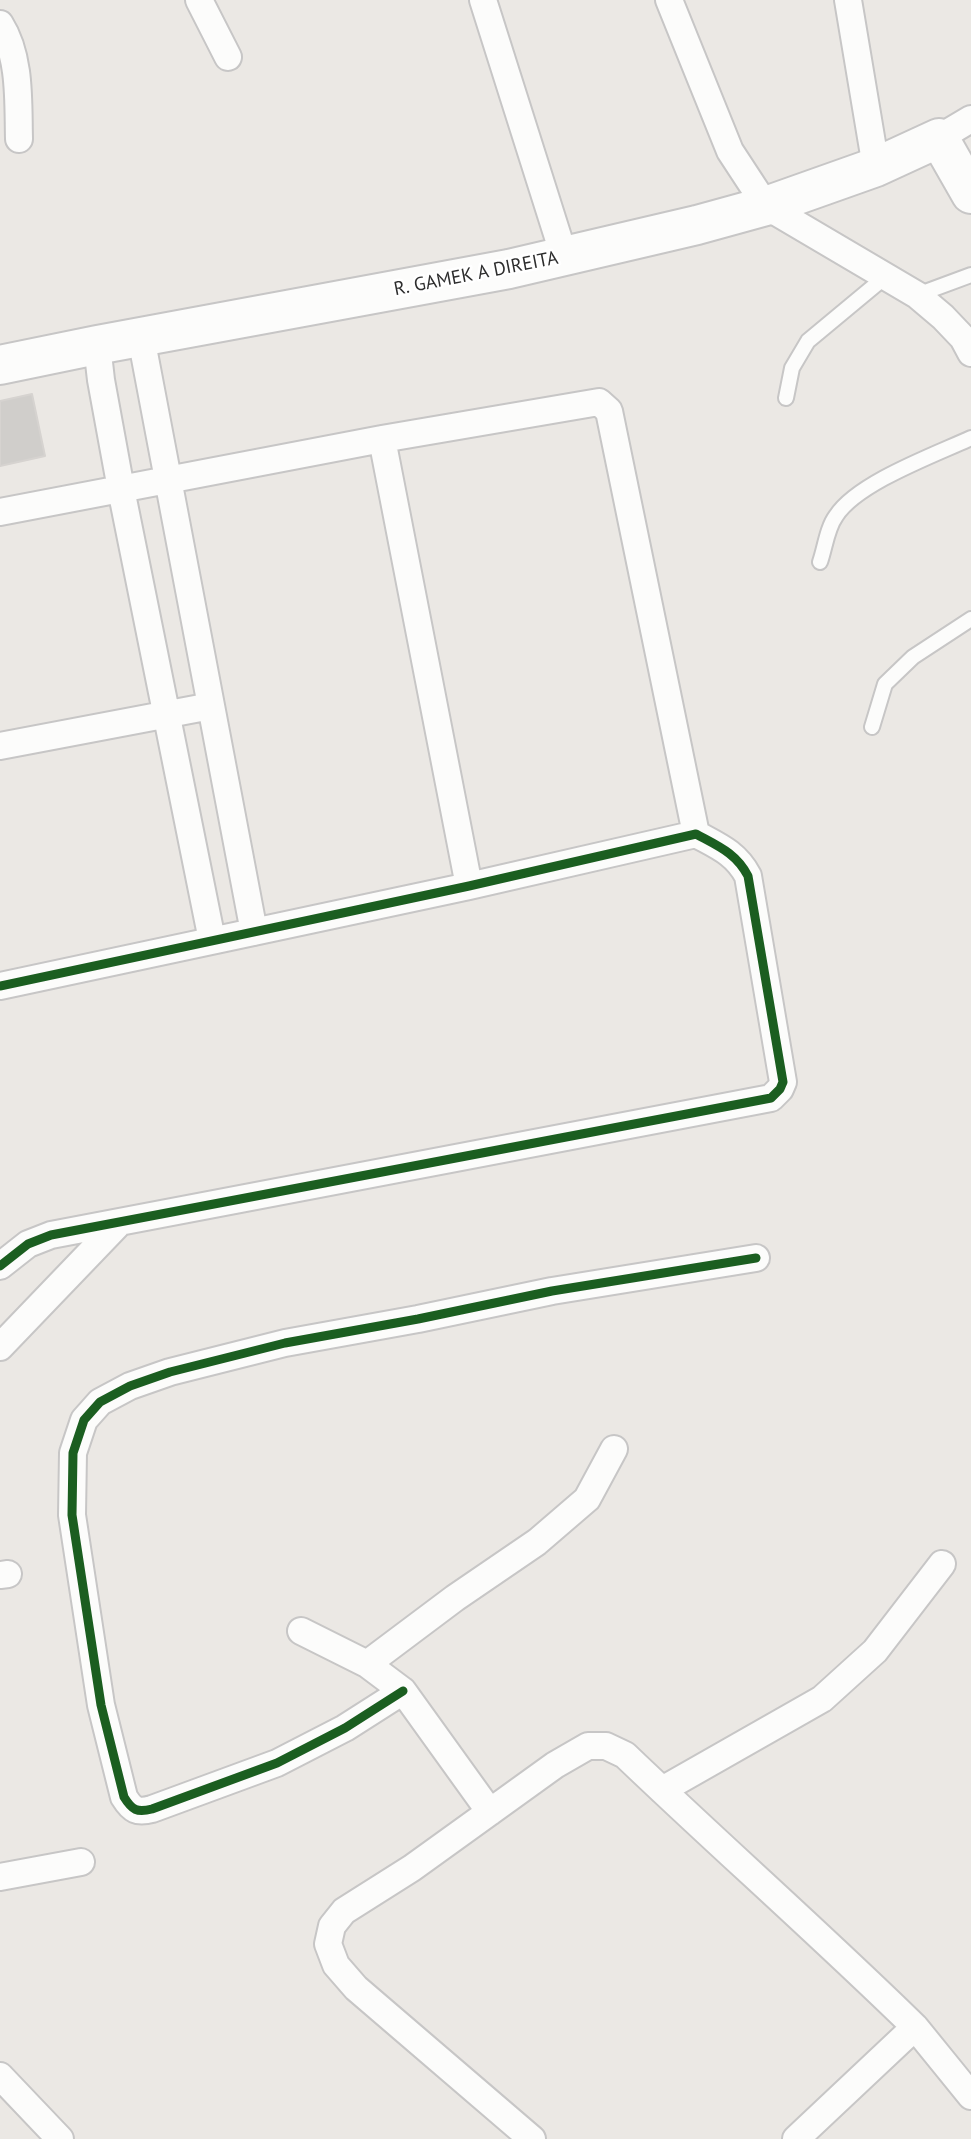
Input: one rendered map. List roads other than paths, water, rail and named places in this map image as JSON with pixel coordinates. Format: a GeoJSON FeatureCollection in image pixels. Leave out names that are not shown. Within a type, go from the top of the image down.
{"type":"FeatureCollection","features":[{"type":"Feature","properties":{"kind":"main road","name":"R. GAMEK A DIREITA"},"geometry":{"type":"LineString","coordinates":[[0,365],[509,269],[697,225],[766,206],[876,167],[939,138]]}},
{"type":"Feature","properties":{"kind":"main road"},"geometry":{"type":"LineString","coordinates":[[939,138],[971,194]]}},
{"type":"Feature","properties":{"kind":"street"},"geometry":{"type":"LineString","coordinates":[[199,0],[228,57]]}},
{"type":"Feature","properties":{"kind":"street"},"geometry":{"type":"LineString","coordinates":[[483,0],[564,256]]}},
{"type":"Feature","properties":{"kind":"street"},"geometry":{"type":"LineString","coordinates":[[668,0],[730,151],[766,206],[917,295],[956,331],[971,353]]}},
{"type":"Feature","properties":{"kind":"street"},"geometry":{"type":"LineString","coordinates":[[848,0],[876,167]]}},
{"type":"Feature","properties":{"kind":"street"},"geometry":{"type":"LineString","coordinates":[[0,24],[6,33],[17,75],[19,139]]}},
{"type":"Feature","properties":{"kind":"street"},"geometry":{"type":"LineString","coordinates":[[939,138],[971,120]]}},
{"type":"Feature","properties":{"kind":"street"},"geometry":{"type":"LineString","coordinates":[[141,337],[254,932]]}},
{"type":"Feature","properties":{"kind":"street"},"geometry":{"type":"LineString","coordinates":[[97,345],[121,489],[212,940]]}},
{"type":"Feature","properties":{"kind":"street"},"geometry":{"type":"LineString","coordinates":[[0,512],[382,439],[599,402],[609,411],[696,834]]}},
{"type":"Feature","properties":{"kind":"street"},"geometry":{"type":"LineString","coordinates":[[382,439],[469,886]]}},
{"type":"Feature","properties":{"kind":"street"},"geometry":{"type":"LineString","coordinates":[[0,746],[211,706]]}},
{"type":"Feature","properties":{"kind":"street"},"geometry":{"type":"LineString","coordinates":[[0,986],[469,886],[696,834],[728,851],[740,861],[748,876],[783,1082],[771,1098],[51,1235],[28,1244],[0,1266]]}},
{"type":"Feature","properties":{"kind":"street"},"geometry":{"type":"LineString","coordinates":[[0,1347],[120,1222]]}},
{"type":"Feature","properties":{"kind":"street"},"geometry":{"type":"LineString","coordinates":[[403,1691],[345,1728],[278,1762],[152,1809],[141,1812],[131,1808],[124,1797],[101,1705],[72,1515],[72,1453],[83,1420],[100,1402],[130,1386],[170,1372],[285,1343],[552,1291],[756,1258]]}},
{"type":"Feature","properties":{"kind":"street"},"geometry":{"type":"LineString","coordinates":[[367,1664],[454,1598],[537,1542],[587,1499],[614,1449]]}},
{"type":"Feature","properties":{"kind":"street"},"geometry":{"type":"LineString","coordinates":[[662,1790],[822,1699],[875,1651],[942,1564]]}},
{"type":"Feature","properties":{"kind":"street"},"geometry":{"type":"LineString","coordinates":[[301,1630],[367,1664],[403,1691],[490,1812]]}},
{"type":"Feature","properties":{"kind":"street"},"geometry":{"type":"LineString","coordinates":[[532,2139],[356,1988],[336,1965],[328,1944],[332,1926],[344,1911],[412,1868],[555,1765],[588,1746],[606,1746],[625,1755],[847,1960],[915,2027],[971,2096]]}},
{"type":"Feature","properties":{"kind":"street"},"geometry":{"type":"LineString","coordinates":[[0,1877],[81,1862]]}},
{"type":"Feature","properties":{"kind":"street"},"geometry":{"type":"LineString","coordinates":[[796,2139],[915,2027]]}},
{"type":"Feature","properties":{"kind":"street"},"geometry":{"type":"LineString","coordinates":[[0,2076],[60,2139]]}},
{"type":"Feature","properties":{"kind":"lane"},"geometry":{"type":"LineString","coordinates":[[917,295],[971,275]]}},
{"type":"Feature","properties":{"kind":"lane"},"geometry":{"type":"LineString","coordinates":[[786,398],[792,368],[808,341],[885,277]]}},
{"type":"Feature","properties":{"kind":"lane"},"geometry":{"type":"LineString","coordinates":[[820,562],[834,518],[849,500],[866,488],[971,438]]}},
{"type":"Feature","properties":{"kind":"lane"},"geometry":{"type":"LineString","coordinates":[[872,727],[885,684],[914,657],[971,619]]}}]}
